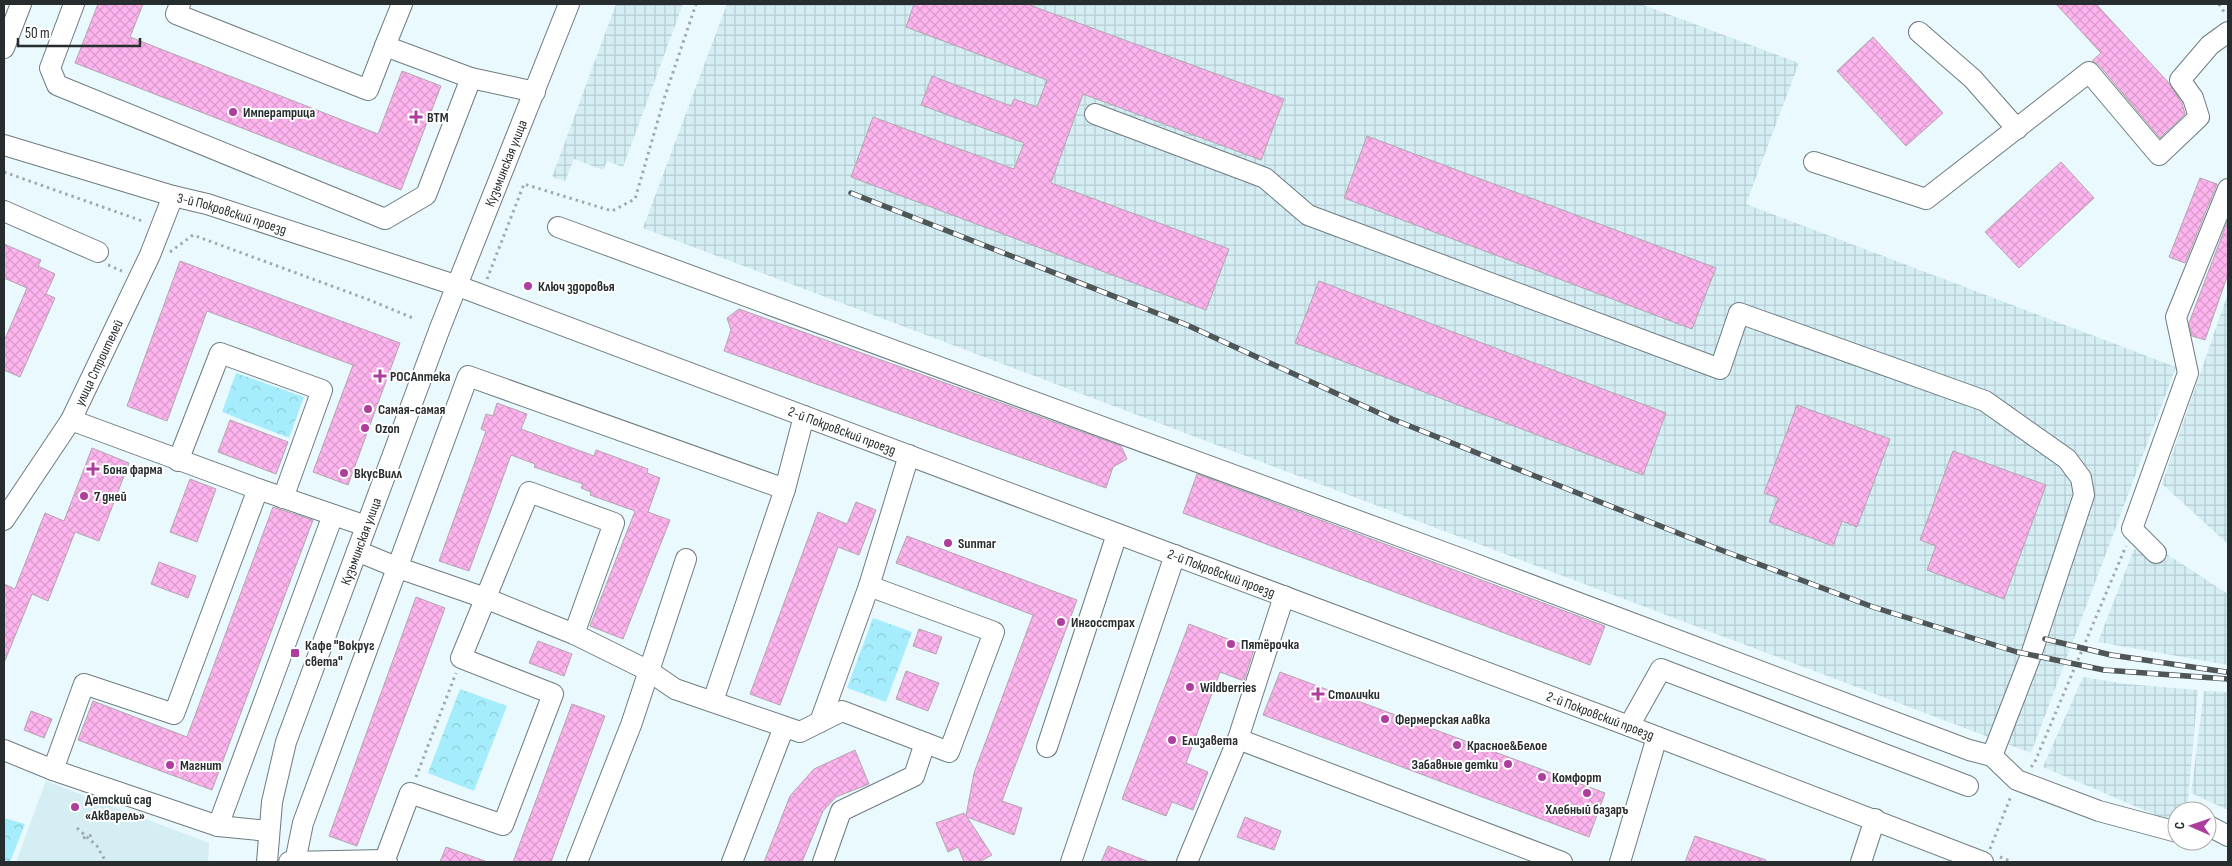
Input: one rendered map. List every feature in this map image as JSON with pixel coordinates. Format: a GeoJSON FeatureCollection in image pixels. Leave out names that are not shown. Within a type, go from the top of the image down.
{"type":"FeatureCollection","features":[{"type":"Feature","properties":{"kind":"street"},"geometry":{"type":"LineString","coordinates":[[4,48],[21,4]]}},
{"type":"Feature","properties":{"kind":"street"},"geometry":{"type":"LineString","coordinates":[[74,4],[50,68],[58,85],[385,218],[426,195],[471,78]]}},
{"type":"Feature","properties":{"kind":"street"},"geometry":{"type":"LineString","coordinates":[[180,4],[176,14],[368,90],[402,4]]}},
{"type":"Feature","properties":{"kind":"street","name":"Кузьминская улица"},"geometry":{"type":"LineString","coordinates":[[267,862],[268,831],[286,742],[440,328],[569,4]]}},
{"type":"Feature","properties":{"kind":"street"},"geometry":{"type":"LineString","coordinates":[[1919,32],[1973,79],[2017,129]]}},
{"type":"Feature","properties":{"kind":"street"},"geometry":{"type":"LineString","coordinates":[[1814,162],[1926,200],[2089,72],[2159,155],[2199,116],[2193,98],[2180,80],[2210,45],[2228,32]]}},
{"type":"Feature","properties":{"kind":"street"},"geometry":{"type":"LineString","coordinates":[[385,46],[471,78],[535,92]]}},
{"type":"Feature","properties":{"kind":"street"},"geometry":{"type":"LineString","coordinates":[[1095,114],[1264,178],[1308,215],[1720,369],[1739,313],[1985,401],[2058,453],[2066,459],[2081,478],[2084,495],[2031,655],[1992,756]]}},
{"type":"Feature","properties":{"kind":"street","name":"3-й Покровский проезд"},"geometry":{"type":"LineString","coordinates":[[4,144],[173,196],[207,204],[458,286]]}},
{"type":"Feature","properties":{"kind":"street"},"geometry":{"type":"LineString","coordinates":[[2156,553],[2132,529],[2188,373],[2176,316],[2228,190]]}},
{"type":"Feature","properties":{"kind":"street","name":"улица Строителей"},"geometry":{"type":"LineString","coordinates":[[4,520],[70,420],[150,255],[173,196]]}},
{"type":"Feature","properties":{"kind":"street"},"geometry":{"type":"LineString","coordinates":[[4,210],[98,252]]}},
{"type":"Feature","properties":{"kind":"street"},"geometry":{"type":"LineString","coordinates":[[558,227],[1462,559],[1969,750],[1992,756],[2017,780],[2099,811],[2167,829]]}},
{"type":"Feature","properties":{"kind":"street","name":"2-й Покровский проезд"},"geometry":{"type":"LineString","coordinates":[[458,286],[1875,820],[1986,857]]}},
{"type":"Feature","properties":{"kind":"street"},"geometry":{"type":"LineString","coordinates":[[178,461],[220,353],[322,390],[283,498]]}},
{"type":"Feature","properties":{"kind":"street"},"geometry":{"type":"LineString","coordinates":[[295,862],[303,823],[468,376],[785,490]]}},
{"type":"Feature","properties":{"kind":"street"},"geometry":{"type":"LineString","coordinates":[[713,701],[785,490],[804,416]]}},
{"type":"Feature","properties":{"kind":"street"},"geometry":{"type":"LineString","coordinates":[[70,420],[178,461],[366,526]]}},
{"type":"Feature","properties":{"kind":"street"},"geometry":{"type":"LineString","coordinates":[[820,722],[869,586],[909,455]]}},
{"type":"Feature","properties":{"kind":"street"},"geometry":{"type":"LineString","coordinates":[[53,770],[84,684],[174,714],[258,489]]}},
{"type":"Feature","properties":{"kind":"street"},"geometry":{"type":"LineString","coordinates":[[289,862],[385,862],[410,793],[503,825],[552,694],[462,658],[529,492],[614,522],[574,634]]}},
{"type":"Feature","properties":{"kind":"street"},"geometry":{"type":"LineString","coordinates":[[218,826],[333,515]]}},
{"type":"Feature","properties":{"kind":"street"},"geometry":{"type":"LineString","coordinates":[[1047,747],[1116,534]]}},
{"type":"Feature","properties":{"kind":"street"},"geometry":{"type":"LineString","coordinates":[[357,551],[396,567],[485,598],[574,634],[649,671],[675,689],[784,727],[800,732],[842,711],[949,752],[994,632],[869,586]]}},
{"type":"Feature","properties":{"kind":"street"},"geometry":{"type":"LineString","coordinates":[[1071,862],[1175,555]]}},
{"type":"Feature","properties":{"kind":"street"},"geometry":{"type":"LineString","coordinates":[[577,862],[631,725],[686,559]]}},
{"type":"Feature","properties":{"kind":"street"},"geometry":{"type":"LineString","coordinates":[[1187,862],[1238,739],[1284,596]]}},
{"type":"Feature","properties":{"kind":"street"},"geometry":{"type":"LineString","coordinates":[[1629,726],[1661,669],[1968,786]]}},
{"type":"Feature","properties":{"kind":"street"},"geometry":{"type":"LineString","coordinates":[[732,862],[784,727]]}},
{"type":"Feature","properties":{"kind":"street"},"geometry":{"type":"LineString","coordinates":[[1620,862],[1657,737]]}},
{"type":"Feature","properties":{"kind":"street"},"geometry":{"type":"LineString","coordinates":[[1238,739],[1562,862]]}},
{"type":"Feature","properties":{"kind":"street"},"geometry":{"type":"LineString","coordinates":[[822,862],[841,811],[914,776],[925,743]]}},
{"type":"Feature","properties":{"kind":"street"},"geometry":{"type":"LineString","coordinates":[[4,750],[53,770],[218,826],[268,831]]}},
{"type":"Feature","properties":{"kind":"street"},"geometry":{"type":"LineString","coordinates":[[1861,862],[1875,820]]}},
{"type":"Feature","properties":{"kind":"path"},"geometry":{"type":"LineString","coordinates":[[489,287],[486,282],[524,184],[612,211],[634,199],[664,96],[696,4]]}},
{"type":"Feature","properties":{"kind":"path"},"geometry":{"type":"LineString","coordinates":[[4,172],[149,224]]}},
{"type":"Feature","properties":{"kind":"path"},"geometry":{"type":"LineString","coordinates":[[166,254],[193,235],[366,298],[413,318]]}},
{"type":"Feature","properties":{"kind":"path"},"geometry":{"type":"LineString","coordinates":[[1986,857],[2017,780],[2034,764],[2132,529]]}},
{"type":"Feature","properties":{"kind":"path"},"geometry":{"type":"LineString","coordinates":[[410,793],[462,658]]}},
{"type":"Feature","properties":{"kind":"path"},"geometry":{"type":"LineString","coordinates":[[77,828],[85,838],[97,846],[106,862]]}},
{"type":"Feature","properties":{"kind":"path"},"geometry":{"type":"LineString","coordinates":[[85,838],[95,834]]}},
{"type":"Feature","properties":{"kind":"shaded area"},"geometry":{"type":"Polygon","coordinates":[[[616,4],[683,4],[623,167],[607,161],[603,170],[574,159],[565,181],[552,177],[616,4]]]}},
{"type":"Feature","properties":{"kind":"shaded area"},"geometry":{"type":"Polygon","coordinates":[[[727,4],[1641,4],[1799,63],[1746,204],[2176,367],[2031,753],[643,228],[727,4]]]}},
{"type":"Feature","properties":{"kind":"shaded area"},"geometry":{"type":"Polygon","coordinates":[[[2228,293],[2228,544],[2162,484],[2228,293]]]}},
{"type":"Feature","properties":{"kind":"shaded area"},"geometry":{"type":"Polygon","coordinates":[[[2134,549],[2152,557],[2159,549],[2228,594],[2228,665],[2098,642],[2134,549]]]}},
{"type":"Feature","properties":{"kind":"shaded area"},"geometry":{"type":"Polygon","coordinates":[[[2083,677],[2126,684],[2198,690],[2188,801],[2167,801],[2167,820],[2043,767],[2083,677]]]}},
{"type":"Feature","properties":{"kind":"shaded area"},"geometry":{"type":"Polygon","coordinates":[[[2204,691],[2228,692],[2228,810],[2217,805],[2217,801],[2208,801],[2191,793],[2204,691]]]}},
{"type":"Feature","properties":{"kind":"shaded area","name":"Детский сад «Акварель»"},"geometry":{"type":"Polygon","coordinates":[[[46,781],[209,843],[208,862],[16,862],[46,781]]]}},
{"type":"Feature","properties":{"kind":"green space"},"geometry":{"type":"Polygon","coordinates":[[[236,373],[304,397],[289,438],[222,412],[236,373]]]}},
{"type":"Feature","properties":{"kind":"green space"},"geometry":{"type":"Polygon","coordinates":[[[873,618],[912,632],[886,702],[847,688],[873,618]]]}},
{"type":"Feature","properties":{"kind":"green space"},"geometry":{"type":"Polygon","coordinates":[[[460,689],[507,706],[474,791],[428,773],[460,689]]]}},
{"type":"Feature","properties":{"kind":"green space"},"geometry":{"type":"Polygon","coordinates":[[[4,818],[25,824],[10,862],[4,862],[4,818]]]}},
{"type":"Feature","properties":{"kind":"building"},"geometry":{"type":"Polygon","coordinates":[[[98,4],[143,4],[130,37],[378,134],[402,71],[441,86],[401,190],[75,63],[98,4]]]}},
{"type":"Feature","properties":{"kind":"building"},"geometry":{"type":"Polygon","coordinates":[[[914,4],[1027,4],[1284,99],[1261,160],[1083,94],[1051,183],[1229,249],[1206,310],[851,177],[873,117],[1014,169],[1024,143],[921,105],[932,76],[1011,106],[1014,99],[1037,107],[1047,80],[906,27],[914,4]]]}},
{"type":"Feature","properties":{"kind":"building"},"geometry":{"type":"Polygon","coordinates":[[[2056,4],[2096,4],[2168,82],[2182,103],[2185,114],[2160,138],[2098,64],[2092,61],[2101,53],[2056,4]]]}},
{"type":"Feature","properties":{"kind":"building"},"geometry":{"type":"Polygon","coordinates":[[[1873,37],[1943,113],[1906,146],[1837,71],[1873,37]]]}},
{"type":"Feature","properties":{"kind":"building"},"geometry":{"type":"Polygon","coordinates":[[[1367,136],[1716,268],[1692,329],[1344,198],[1367,136]]]}},
{"type":"Feature","properties":{"kind":"building"},"geometry":{"type":"Polygon","coordinates":[[[2061,162],[2094,198],[2019,268],[1985,232],[2061,162]]]}},
{"type":"Feature","properties":{"kind":"building"},"geometry":{"type":"Polygon","coordinates":[[[2200,178],[2217,184],[2185,263],[2169,257],[2200,178]]]}},
{"type":"Feature","properties":{"kind":"building"},"geometry":{"type":"Polygon","coordinates":[[[2228,220],[2228,274],[2205,340],[2192,336],[2189,323],[2228,220]]]}},
{"type":"Feature","properties":{"kind":"building"},"geometry":{"type":"Polygon","coordinates":[[[4,244],[41,260],[38,266],[55,274],[46,294],[55,298],[20,377],[4,370],[4,341],[27,288],[4,278],[4,244]]]}},
{"type":"Feature","properties":{"kind":"building"},"geometry":{"type":"Polygon","coordinates":[[[180,261],[400,343],[348,485],[313,472],[353,365],[207,311],[167,421],[127,406],[180,261]]]}},
{"type":"Feature","properties":{"kind":"building"},"geometry":{"type":"Polygon","coordinates":[[[1319,281],[1666,413],[1643,475],[1295,343],[1319,281]]]}},
{"type":"Feature","properties":{"kind":"building"},"geometry":{"type":"Polygon","coordinates":[[[739,309],[1121,446],[1127,459],[1113,467],[1106,488],[724,351],[731,330],[727,318],[739,309]]]}},
{"type":"Feature","properties":{"kind":"building"},"geometry":{"type":"Polygon","coordinates":[[[497,403],[527,414],[521,429],[594,456],[596,450],[648,469],[647,473],[660,478],[648,512],[670,520],[623,639],[590,626],[635,511],[590,495],[591,492],[581,488],[583,484],[534,467],[535,464],[511,455],[469,571],[439,561],[486,431],[481,429],[486,414],[493,416],[497,403]]]}},
{"type":"Feature","properties":{"kind":"building"},"geometry":{"type":"Polygon","coordinates":[[[1797,405],[1890,439],[1857,527],[1842,521],[1833,546],[1769,522],[1778,498],[1764,493],[1797,405]]]}},
{"type":"Feature","properties":{"kind":"building"},"geometry":{"type":"Polygon","coordinates":[[[230,420],[288,442],[276,474],[218,452],[230,420]]]}},
{"type":"Feature","properties":{"kind":"building"},"geometry":{"type":"Polygon","coordinates":[[[92,448],[129,463],[99,541],[75,532],[48,601],[32,594],[4,663],[4,584],[15,589],[45,513],[64,521],[92,448]]]}},
{"type":"Feature","properties":{"kind":"building"},"geometry":{"type":"Polygon","coordinates":[[[1953,451],[2046,485],[2004,599],[1927,570],[1936,546],[1920,540],[1953,451]]]}},
{"type":"Feature","properties":{"kind":"building"},"geometry":{"type":"Polygon","coordinates":[[[1197,474],[1605,626],[1590,665],[1183,513],[1197,474]]]}},
{"type":"Feature","properties":{"kind":"building"},"geometry":{"type":"Polygon","coordinates":[[[190,479],[216,489],[197,542],[170,532],[190,479]]]}},
{"type":"Feature","properties":{"kind":"building"},"geometry":{"type":"Polygon","coordinates":[[[856,502],[876,510],[859,555],[838,547],[780,705],[750,694],[818,512],[847,524],[856,502]]]}},
{"type":"Feature","properties":{"kind":"building"},"geometry":{"type":"Polygon","coordinates":[[[273,507],[313,520],[212,790],[78,740],[93,701],[187,737],[273,507]]]}},
{"type":"Feature","properties":{"kind":"building"},"geometry":{"type":"Polygon","coordinates":[[[907,536],[1077,600],[1002,801],[1022,808],[1014,835],[967,817],[992,855],[979,862],[964,862],[958,847],[948,852],[936,823],[964,813],[966,816],[974,773],[1033,615],[896,563],[907,536]]]}},
{"type":"Feature","properties":{"kind":"building"},"geometry":{"type":"Polygon","coordinates":[[[159,562],[196,576],[188,598],[151,584],[159,562]]]}},
{"type":"Feature","properties":{"kind":"building"},"geometry":{"type":"Polygon","coordinates":[[[416,597],[445,608],[357,846],[329,836],[416,597]]]}},
{"type":"Feature","properties":{"kind":"building"},"geometry":{"type":"Polygon","coordinates":[[[1189,624],[1254,649],[1244,681],[1220,672],[1186,763],[1208,772],[1193,810],[1172,802],[1166,816],[1122,799],[1189,624]]]}},
{"type":"Feature","properties":{"kind":"building"},"geometry":{"type":"Polygon","coordinates":[[[919,629],[942,637],[936,654],[913,646],[919,629]]]}},
{"type":"Feature","properties":{"kind":"building"},"geometry":{"type":"Polygon","coordinates":[[[538,641],[572,654],[564,676],[529,663],[538,641]]]}},
{"type":"Feature","properties":{"kind":"building"},"geometry":{"type":"Polygon","coordinates":[[[906,671],[939,683],[928,711],[896,699],[906,671]]]}},
{"type":"Feature","properties":{"kind":"building"},"geometry":{"type":"Polygon","coordinates":[[[1280,672],[1605,793],[1589,837],[1263,715],[1280,672]]]}},
{"type":"Feature","properties":{"kind":"building"},"geometry":{"type":"Polygon","coordinates":[[[572,704],[605,716],[551,862],[513,862],[572,704]]]}},
{"type":"Feature","properties":{"kind":"building"},"geometry":{"type":"Polygon","coordinates":[[[31,711],[52,719],[44,738],[24,730],[31,711]]]}},
{"type":"Feature","properties":{"kind":"building"},"geometry":{"type":"Polygon","coordinates":[[[855,750],[869,784],[836,797],[823,811],[802,862],[764,862],[790,796],[814,769],[855,750]]]}},
{"type":"Feature","properties":{"kind":"building"},"geometry":{"type":"Polygon","coordinates":[[[1245,817],[1281,831],[1274,850],[1237,837],[1245,817]]]}},
{"type":"Feature","properties":{"kind":"building"},"geometry":{"type":"Polygon","coordinates":[[[1695,836],[1766,860],[1765,862],[1685,862],[1695,836]]]}},
{"type":"Feature","properties":{"kind":"building"},"geometry":{"type":"Polygon","coordinates":[[[1108,846],[1147,861],[1101,862],[1108,846]]]}},
{"type":"Feature","properties":{"kind":"building"},"geometry":{"type":"Polygon","coordinates":[[[446,847],[485,861],[440,862],[446,847]]]}},
{"type":"Feature","properties":{"kind":"railway"},"geometry":{"type":"LineString","coordinates":[[851,193],[1187,325],[1392,419],[1713,547],[1873,607],[2017,652],[2104,670],[2228,679]]}},
{"type":"Feature","properties":{"kind":"railway"},"geometry":{"type":"LineString","coordinates":[[2045,639],[2111,655],[2226,672]]}},
{"type":"Feature","properties":{"kind":"place","name":"Императрица"},"geometry":{"type":"Point","coordinates":[233,112]}},
{"type":"Feature","properties":{"kind":"place","name":"ВТМ"},"geometry":{"type":"Point","coordinates":[416,117]}},
{"type":"Feature","properties":{"kind":"place","name":"Ключ здоровья"},"geometry":{"type":"Point","coordinates":[528,286]}},
{"type":"Feature","properties":{"kind":"place","name":"РОСАптека"},"geometry":{"type":"Point","coordinates":[380,376]}},
{"type":"Feature","properties":{"kind":"place","name":"Самая-самая"},"geometry":{"type":"Point","coordinates":[368,409]}},
{"type":"Feature","properties":{"kind":"place","name":"Ozon"},"geometry":{"type":"Point","coordinates":[365,428]}},
{"type":"Feature","properties":{"kind":"place","name":"Бона фарма"},"geometry":{"type":"Point","coordinates":[93,469]}},
{"type":"Feature","properties":{"kind":"place","name":"ВкусВилл"},"geometry":{"type":"Point","coordinates":[344,473]}},
{"type":"Feature","properties":{"kind":"place","name":"7 дней"},"geometry":{"type":"Point","coordinates":[84,496]}},
{"type":"Feature","properties":{"kind":"place","name":"Sunmar"},"geometry":{"type":"Point","coordinates":[948,543]}},
{"type":"Feature","properties":{"kind":"place","name":"Ингосстрах"},"geometry":{"type":"Point","coordinates":[1061,622]}},
{"type":"Feature","properties":{"kind":"place","name":"Пятёрочка"},"geometry":{"type":"Point","coordinates":[1231,644]}},
{"type":"Feature","properties":{"kind":"place","name":"Кафе \"Вокруг света\""},"geometry":{"type":"Point","coordinates":[295,653]}},
{"type":"Feature","properties":{"kind":"place","name":"Wildberries"},"geometry":{"type":"Point","coordinates":[1190,687]}},
{"type":"Feature","properties":{"kind":"place","name":"Столички"},"geometry":{"type":"Point","coordinates":[1318,694]}},
{"type":"Feature","properties":{"kind":"place","name":"Фермерская лавка"},"geometry":{"type":"Point","coordinates":[1385,719]}},
{"type":"Feature","properties":{"kind":"place","name":"Елизавета"},"geometry":{"type":"Point","coordinates":[1172,740]}},
{"type":"Feature","properties":{"kind":"place","name":"Красное&Белое"},"geometry":{"type":"Point","coordinates":[1457,745]}},
{"type":"Feature","properties":{"kind":"place","name":"Забавные детки"},"geometry":{"type":"Point","coordinates":[1508,764]}},
{"type":"Feature","properties":{"kind":"place","name":"Магнит"},"geometry":{"type":"Point","coordinates":[170,765]}},
{"type":"Feature","properties":{"kind":"place","name":"Комфорт"},"geometry":{"type":"Point","coordinates":[1542,777]}},
{"type":"Feature","properties":{"kind":"place","name":"Хлебный базаръ"},"geometry":{"type":"Point","coordinates":[1587,793]}},
{"type":"Feature","properties":{"kind":"place","name":"Детский сад «Акварель»"},"geometry":{"type":"Point","coordinates":[75,807]}}]}
